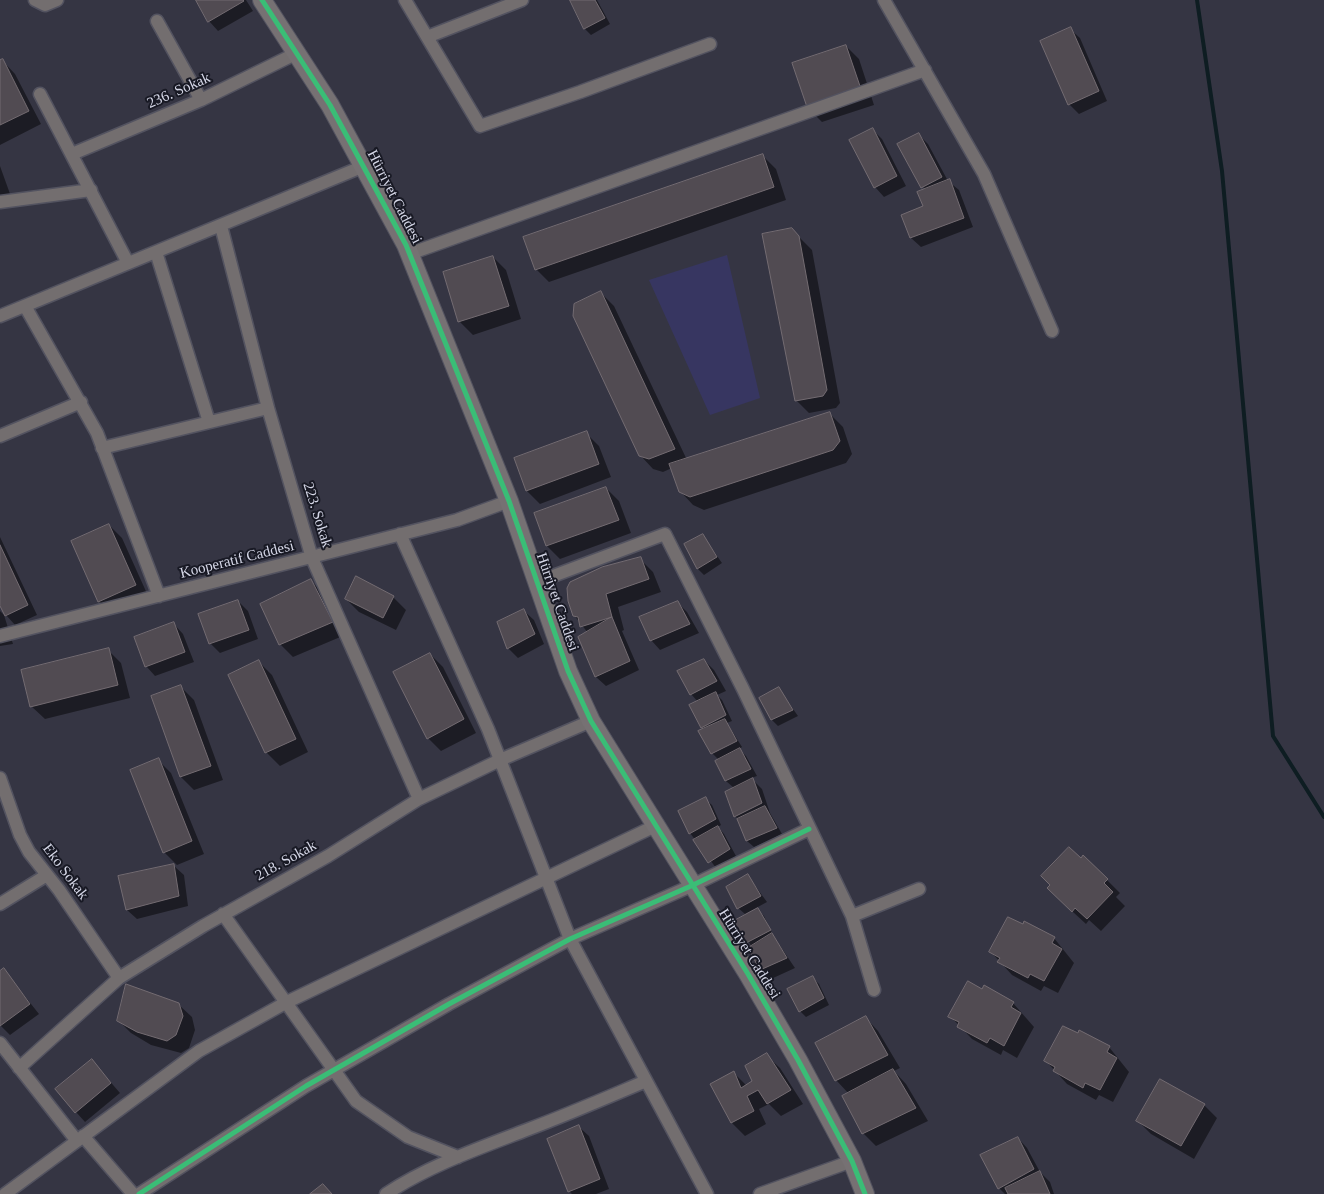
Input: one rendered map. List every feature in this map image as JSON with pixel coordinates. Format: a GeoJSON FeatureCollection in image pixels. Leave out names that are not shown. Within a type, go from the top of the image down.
{"type":"FeatureCollection","features":[{"type":"Feature","properties":{"kind":"street"},"geometry":{"type":"LineString","coordinates":[[35,0],[45,6],[57,0]]}},
{"type":"Feature","properties":{"kind":"street","name":"Hürriyet Caddesi"},"geometry":{"type":"LineString","coordinates":[[262,0],[330,105],[409,254],[509,501],[568,671],[591,721],[691,886],[753,983],[798,1060],[852,1162],[865,1194]]}},
{"type":"Feature","properties":{"kind":"street"},"geometry":{"type":"LineString","coordinates":[[406,0],[480,126],[580,92],[710,44]]}},
{"type":"Feature","properties":{"kind":"street"},"geometry":{"type":"LineString","coordinates":[[427,37],[522,0]]}},
{"type":"Feature","properties":{"kind":"street"},"geometry":{"type":"LineString","coordinates":[[884,0],[984,174],[1052,331]]}},
{"type":"Feature","properties":{"kind":"street"},"geometry":{"type":"LineString","coordinates":[[157,21],[201,100]]}},
{"type":"Feature","properties":{"kind":"street","name":"236. Sokak"},"geometry":{"type":"LineString","coordinates":[[72,154],[201,100],[297,53]]}},
{"type":"Feature","properties":{"kind":"street"},"geometry":{"type":"LineString","coordinates":[[409,254],[925,70]]}},
{"type":"Feature","properties":{"kind":"street"},"geometry":{"type":"LineString","coordinates":[[40,94],[128,262]]}},
{"type":"Feature","properties":{"kind":"street"},"geometry":{"type":"LineString","coordinates":[[0,316],[364,166]]}},
{"type":"Feature","properties":{"kind":"street"},"geometry":{"type":"LineString","coordinates":[[0,202],[91,190]]}},
{"type":"Feature","properties":{"kind":"street","name":"223. Sokak"},"geometry":{"type":"LineString","coordinates":[[221,226],[268,408],[312,558],[419,799]]}},
{"type":"Feature","properties":{"kind":"street"},"geometry":{"type":"LineString","coordinates":[[156,252],[209,422]]}},
{"type":"Feature","properties":{"kind":"street"},"geometry":{"type":"LineString","coordinates":[[26,306],[97,433],[159,596]]}},
{"type":"Feature","properties":{"kind":"street"},"geometry":{"type":"LineString","coordinates":[[0,436],[81,402]]}},
{"type":"Feature","properties":{"kind":"street"},"geometry":{"type":"LineString","coordinates":[[102,448],[268,408]]}},
{"type":"Feature","properties":{"kind":"street","name":"Kooperatif Caddesi"},"geometry":{"type":"LineString","coordinates":[[0,636],[457,520],[509,501]]}},
{"type":"Feature","properties":{"kind":"street"},"geometry":{"type":"LineString","coordinates":[[400,534],[500,760],[570,939],[707,1194]]}},
{"type":"Feature","properties":{"kind":"street"},"geometry":{"type":"LineString","coordinates":[[537,582],[665,534],[852,916],[874,990]]}},
{"type":"Feature","properties":{"kind":"street","name":"218. Sokak"},"geometry":{"type":"LineString","coordinates":[[19,1068],[119,978],[223,914],[328,856],[419,799],[500,760],[591,721]]}},
{"type":"Feature","properties":{"kind":"street","name":"Eko Sokak"},"geometry":{"type":"LineString","coordinates":[[0,778],[20,835],[29,852],[119,978]]}},
{"type":"Feature","properties":{"kind":"street"},"geometry":{"type":"LineString","coordinates":[[5,1194],[199,1051],[287,1002],[655,826]]}},
{"type":"Feature","properties":{"kind":"street"},"geometry":{"type":"LineString","coordinates":[[139,1194],[334,1070],[449,1004],[570,939],[691,886],[809,829]]}},
{"type":"Feature","properties":{"kind":"street"},"geometry":{"type":"LineString","coordinates":[[0,904],[47,875]]}},
{"type":"Feature","properties":{"kind":"street"},"geometry":{"type":"LineString","coordinates":[[852,916],[919,889]]}},
{"type":"Feature","properties":{"kind":"street"},"geometry":{"type":"LineString","coordinates":[[223,914],[356,1101],[408,1137],[458,1156]]}},
{"type":"Feature","properties":{"kind":"street"},"geometry":{"type":"LineString","coordinates":[[0,1043],[19,1068],[80,1138],[134,1194]]}},
{"type":"Feature","properties":{"kind":"street"},"geometry":{"type":"LineString","coordinates":[[386,1194],[408,1180],[458,1156],[566,1115],[646,1081]]}},
{"type":"Feature","properties":{"kind":"street"},"geometry":{"type":"LineString","coordinates":[[760,1194],[852,1162]]}},
{"type":"Feature","properties":{"kind":"shaded area"},"geometry":{"type":"Polygon","coordinates":[[[727,255],[760,398],[710,415],[649,280],[727,255]]]}},
{"type":"Feature","properties":{"kind":"building"},"geometry":{"type":"Polygon","coordinates":[[[196,0],[243,0],[244,1],[208,22],[196,0]]]}},
{"type":"Feature","properties":{"kind":"building"},"geometry":{"type":"Polygon","coordinates":[[[570,0],[595,0],[605,18],[584,29],[570,0]]]}},
{"type":"Feature","properties":{"kind":"building"},"geometry":{"type":"Polygon","coordinates":[[[1071,27],[1099,91],[1068,105],[1040,41],[1071,27]]]}},
{"type":"Feature","properties":{"kind":"building"},"geometry":{"type":"Polygon","coordinates":[[[846,45],[862,92],[808,110],[792,63],[846,45]]]}},
{"type":"Feature","properties":{"kind":"building"},"geometry":{"type":"Polygon","coordinates":[[[3,59],[29,111],[0,125],[0,60],[3,59]]]}},
{"type":"Feature","properties":{"kind":"building"},"geometry":{"type":"Polygon","coordinates":[[[873,128],[897,176],[874,188],[849,140],[873,128]]]}},
{"type":"Feature","properties":{"kind":"building"},"geometry":{"type":"Polygon","coordinates":[[[919,133],[942,177],[921,188],[897,144],[919,133]]]}},
{"type":"Feature","properties":{"kind":"building"},"geometry":{"type":"Polygon","coordinates":[[[763,154],[774,187],[535,270],[523,237],[763,154]]]}},
{"type":"Feature","properties":{"kind":"building"},"geometry":{"type":"Polygon","coordinates":[[[950,179],[964,218],[910,238],[901,215],[923,206],[917,192],[950,179]]]}},
{"type":"Feature","properties":{"kind":"building"},"geometry":{"type":"Polygon","coordinates":[[[792,228],[799,236],[827,390],[823,396],[795,401],[762,234],[792,228]]]}},
{"type":"Feature","properties":{"kind":"building"},"geometry":{"type":"Polygon","coordinates":[[[493,256],[509,306],[458,322],[443,272],[493,256]]]}},
{"type":"Feature","properties":{"kind":"building"},"geometry":{"type":"Polygon","coordinates":[[[601,291],[675,449],[649,459],[639,456],[573,316],[574,304],[601,291]]]}},
{"type":"Feature","properties":{"kind":"building"},"geometry":{"type":"Polygon","coordinates":[[[830,412],[840,441],[833,450],[690,497],[679,492],[669,464],[830,412]]]}},
{"type":"Feature","properties":{"kind":"building"},"geometry":{"type":"Polygon","coordinates":[[[587,431],[599,464],[526,491],[514,458],[587,431]]]}},
{"type":"Feature","properties":{"kind":"building"},"geometry":{"type":"Polygon","coordinates":[[[606,487],[619,520],[546,546],[534,513],[606,487]]]}},
{"type":"Feature","properties":{"kind":"building"},"geometry":{"type":"Polygon","coordinates":[[[109,524],[136,585],[98,602],[71,541],[109,524]]]}},
{"type":"Feature","properties":{"kind":"building"},"geometry":{"type":"Polygon","coordinates":[[[703,534],[717,557],[697,569],[684,544],[703,534]]]}},
{"type":"Feature","properties":{"kind":"building"},"geometry":{"type":"Polygon","coordinates":[[[0,545],[28,605],[5,616],[0,606],[0,545]]]}},
{"type":"Feature","properties":{"kind":"building"},"geometry":{"type":"Polygon","coordinates":[[[641,557],[649,579],[606,594],[612,617],[580,627],[578,617],[573,616],[568,601],[567,588],[570,582],[602,567],[641,557]]]}},
{"type":"Feature","properties":{"kind":"building"},"geometry":{"type":"Polygon","coordinates":[[[356,576],[394,596],[383,618],[345,599],[356,576]]]}},
{"type":"Feature","properties":{"kind":"building"},"geometry":{"type":"Polygon","coordinates":[[[311,579],[333,622],[279,645],[260,604],[311,579]]]}},
{"type":"Feature","properties":{"kind":"building"},"geometry":{"type":"Polygon","coordinates":[[[238,600],[249,630],[209,644],[198,614],[238,600]]]}},
{"type":"Feature","properties":{"kind":"building"},"geometry":{"type":"Polygon","coordinates":[[[678,601],[690,624],[650,641],[639,617],[678,601]]]}},
{"type":"Feature","properties":{"kind":"building"},"geometry":{"type":"Polygon","coordinates":[[[524,609],[535,634],[507,649],[497,622],[524,609]]]}},
{"type":"Feature","properties":{"kind":"building"},"geometry":{"type":"Polygon","coordinates":[[[612,617],[630,661],[595,677],[578,637],[612,617]]]}},
{"type":"Feature","properties":{"kind":"building"},"geometry":{"type":"Polygon","coordinates":[[[174,622],[185,652],[145,667],[134,637],[174,622]]]}},
{"type":"Feature","properties":{"kind":"building"},"geometry":{"type":"Polygon","coordinates":[[[109,648],[118,685],[30,707],[21,670],[109,648]]]}},
{"type":"Feature","properties":{"kind":"building"},"geometry":{"type":"Polygon","coordinates":[[[430,653],[464,719],[427,739],[393,672],[430,653]]]}},
{"type":"Feature","properties":{"kind":"building"},"geometry":{"type":"Polygon","coordinates":[[[704,659],[717,681],[690,695],[677,671],[704,659]]]}},
{"type":"Feature","properties":{"kind":"building"},"geometry":{"type":"Polygon","coordinates":[[[259,660],[296,739],[265,753],[228,675],[259,660]]]}},
{"type":"Feature","properties":{"kind":"building"},"geometry":{"type":"Polygon","coordinates":[[[181,685],[211,766],[180,777],[151,696],[181,685]]]}},
{"type":"Feature","properties":{"kind":"building"},"geometry":{"type":"Polygon","coordinates":[[[779,687],[793,710],[771,720],[759,698],[779,687]]]}},
{"type":"Feature","properties":{"kind":"building"},"geometry":{"type":"Polygon","coordinates":[[[716,692],[726,715],[701,728],[689,705],[716,692]]]}},
{"type":"Feature","properties":{"kind":"building"},"geometry":{"type":"Polygon","coordinates":[[[725,719],[737,741],[711,754],[698,731],[725,719]]]}},
{"type":"Feature","properties":{"kind":"building"},"geometry":{"type":"Polygon","coordinates":[[[740,748],[751,769],[725,781],[715,761],[740,748]]]}},
{"type":"Feature","properties":{"kind":"building"},"geometry":{"type":"Polygon","coordinates":[[[159,758],[192,841],[163,853],[130,770],[159,758]]]}},
{"type":"Feature","properties":{"kind":"building"},"geometry":{"type":"Polygon","coordinates":[[[753,778],[762,803],[734,817],[725,792],[753,778]]]}},
{"type":"Feature","properties":{"kind":"building"},"geometry":{"type":"Polygon","coordinates":[[[706,797],[716,819],[689,834],[678,811],[706,797]]]}},
{"type":"Feature","properties":{"kind":"building"},"geometry":{"type":"Polygon","coordinates":[[[765,806],[777,828],[746,841],[737,819],[765,806]]]}},
{"type":"Feature","properties":{"kind":"building"},"geometry":{"type":"Polygon","coordinates":[[[718,826],[730,849],[708,863],[693,840],[718,826]]]}},
{"type":"Feature","properties":{"kind":"building"},"geometry":{"type":"Polygon","coordinates":[[[1069,847],[1081,858],[1083,855],[1108,879],[1104,883],[1113,892],[1087,919],[1075,908],[1072,912],[1047,888],[1050,885],[1041,876],[1069,847]]]}},
{"type":"Feature","properties":{"kind":"building"},"geometry":{"type":"Polygon","coordinates":[[[174,864],[179,896],[126,910],[118,876],[174,864]]]}},
{"type":"Feature","properties":{"kind":"building"},"geometry":{"type":"Polygon","coordinates":[[[748,874],[761,896],[737,909],[726,887],[748,874]]]}},
{"type":"Feature","properties":{"kind":"building"},"geometry":{"type":"Polygon","coordinates":[[[758,908],[771,930],[746,943],[734,921],[758,908]]]}},
{"type":"Feature","properties":{"kind":"building"},"geometry":{"type":"Polygon","coordinates":[[[1008,917],[1023,924],[1024,921],[1055,937],[1052,943],[1062,949],[1044,981],[1030,974],[1028,978],[997,962],[1000,958],[989,952],[1008,917]]]}},
{"type":"Feature","properties":{"kind":"building"},"geometry":{"type":"Polygon","coordinates":[[[772,933],[787,958],[760,970],[748,948],[772,933]]]}},
{"type":"Feature","properties":{"kind":"building"},"geometry":{"type":"Polygon","coordinates":[[[4,968],[30,1004],[0,1026],[0,971],[4,968]]]}},
{"type":"Feature","properties":{"kind":"building"},"geometry":{"type":"Polygon","coordinates":[[[813,976],[824,998],[799,1012],[787,989],[813,976]]]}},
{"type":"Feature","properties":{"kind":"building"},"geometry":{"type":"Polygon","coordinates":[[[968,981],[982,989],[984,985],[1014,1002],[1011,1007],[1021,1013],[1004,1046],[990,1038],[987,1043],[957,1027],[959,1022],[948,1017],[968,981]]]}},
{"type":"Feature","properties":{"kind":"building"},"geometry":{"type":"Polygon","coordinates":[[[126,984],[179,1003],[183,1016],[176,1035],[167,1041],[137,1032],[117,1021],[126,984]]]}},
{"type":"Feature","properties":{"kind":"building"},"geometry":{"type":"Polygon","coordinates":[[[866,1016],[888,1055],[835,1081],[815,1043],[866,1016]]]}},
{"type":"Feature","properties":{"kind":"building"},"geometry":{"type":"Polygon","coordinates":[[[1063,1026],[1078,1033],[1079,1030],[1110,1046],[1107,1052],[1117,1058],[1100,1090],[1085,1083],[1083,1088],[1053,1071],[1055,1067],[1044,1061],[1063,1026]]]}},
{"type":"Feature","properties":{"kind":"building"},"geometry":{"type":"Polygon","coordinates":[[[767,1053],[791,1090],[767,1104],[758,1090],[747,1096],[754,1111],[731,1123],[710,1084],[734,1071],[741,1088],[752,1081],[745,1066],[767,1053]]]}},
{"type":"Feature","properties":{"kind":"building"},"geometry":{"type":"Polygon","coordinates":[[[92,1059],[111,1083],[75,1113],[55,1089],[92,1059]]]}},
{"type":"Feature","properties":{"kind":"building"},"geometry":{"type":"Polygon","coordinates":[[[893,1069],[916,1108],[862,1134],[842,1096],[893,1069]]]}},
{"type":"Feature","properties":{"kind":"building"},"geometry":{"type":"Polygon","coordinates":[[[1160,1079],[1205,1104],[1181,1146],[1136,1121],[1160,1079]]]}},
{"type":"Feature","properties":{"kind":"building"},"geometry":{"type":"Polygon","coordinates":[[[579,1125],[600,1179],[568,1192],[547,1139],[579,1125]]]}},
{"type":"Feature","properties":{"kind":"building"},"geometry":{"type":"Polygon","coordinates":[[[1018,1137],[1034,1169],[998,1189],[980,1155],[1018,1137]]]}},
{"type":"Feature","properties":{"kind":"building"},"geometry":{"type":"Polygon","coordinates":[[[1040,1171],[1050,1194],[1008,1194],[1005,1188],[1040,1171]]]}},
{"type":"Feature","properties":{"kind":"building"},"geometry":{"type":"Polygon","coordinates":[[[323,1184],[332,1194],[310,1194],[323,1184]]]}},
{"type":"Feature","properties":{"kind":"waterway"},"geometry":{"type":"LineString","coordinates":[[1197,0],[1222,171],[1273,736],[1324,817]]}},
{"type":"Feature","properties":{"kind":"cycle path"},"geometry":{"type":"LineString","coordinates":[[262,0],[330,105],[406,245],[509,501],[568,671],[591,721],[748,974],[798,1060],[852,1161],[865,1194]]}},
{"type":"Feature","properties":{"kind":"cycle path"},"geometry":{"type":"LineString","coordinates":[[139,1194],[306,1086],[449,1004],[570,939],[691,886],[809,829]]}}]}
